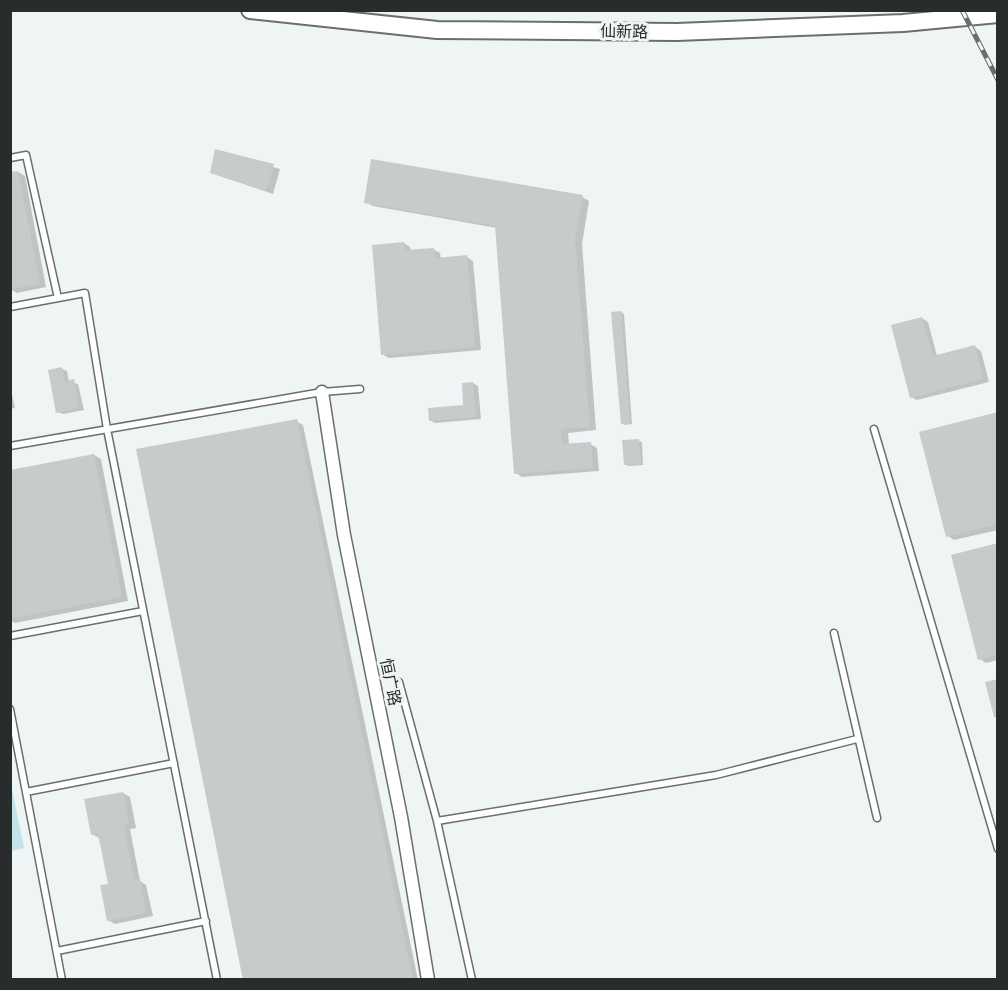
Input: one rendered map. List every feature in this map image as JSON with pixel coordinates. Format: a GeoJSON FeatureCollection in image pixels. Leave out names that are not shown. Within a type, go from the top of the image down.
{"type":"FeatureCollection","features":[{"type":"Feature","properties":{"kind":"main road","name":"仙新路"},"geometry":{"type":"LineString","coordinates":[[250,10],[437,30],[677,32],[903,23],[998,14]]}},
{"type":"Feature","properties":{"kind":"main road","name":"仙新路"},"geometry":{"type":"LineString","coordinates":[[301,10],[448,26],[565,28],[883,18],[956,10]]}},
{"type":"Feature","properties":{"kind":"street","name":"恒广路"},"geometry":{"type":"LineString","coordinates":[[322,392],[344,535],[402,817],[428,980]]}},
{"type":"Feature","properties":{"kind":"lane"},"geometry":{"type":"LineString","coordinates":[[10,158],[26,155],[58,298]]}},
{"type":"Feature","properties":{"kind":"lane"},"geometry":{"type":"LineString","coordinates":[[10,307],[85,293],[107,429],[217,980]]}},
{"type":"Feature","properties":{"kind":"lane"},"geometry":{"type":"LineString","coordinates":[[10,446],[322,392],[360,389]]}},
{"type":"Feature","properties":{"kind":"lane"},"geometry":{"type":"LineString","coordinates":[[874,429],[998,849]]}},
{"type":"Feature","properties":{"kind":"lane"},"geometry":{"type":"LineString","coordinates":[[10,636],[143,611]]}},
{"type":"Feature","properties":{"kind":"lane"},"geometry":{"type":"LineString","coordinates":[[834,633],[877,818]]}},
{"type":"Feature","properties":{"kind":"lane"},"geometry":{"type":"LineString","coordinates":[[399,682],[437,821],[472,980]]}},
{"type":"Feature","properties":{"kind":"lane"},"geometry":{"type":"LineString","coordinates":[[10,709],[62,980]]}},
{"type":"Feature","properties":{"kind":"lane"},"geometry":{"type":"LineString","coordinates":[[437,821],[716,776],[857,739]]}},
{"type":"Feature","properties":{"kind":"lane"},"geometry":{"type":"LineString","coordinates":[[26,792],[174,763]]}},
{"type":"Feature","properties":{"kind":"lane"},"geometry":{"type":"LineString","coordinates":[[57,951],[206,921]]}},
{"type":"Feature","properties":{"kind":"shaded area"},"geometry":{"type":"Polygon","coordinates":[[[11,784],[24,848],[10,851],[11,784]]]}},
{"type":"Feature","properties":{"kind":"building"},"geometry":{"type":"Polygon","coordinates":[[[215,149],[274,164],[266,191],[210,173],[215,149]]]}},
{"type":"Feature","properties":{"kind":"building"},"geometry":{"type":"Polygon","coordinates":[[[371,159],[583,195],[575,239],[590,427],[561,429],[562,444],[591,442],[593,468],[514,474],[495,226],[364,203],[371,159]]]}},
{"type":"Feature","properties":{"kind":"building"},"geometry":{"type":"Polygon","coordinates":[[[18,171],[40,284],[10,289],[10,172],[18,171]]]}},
{"type":"Feature","properties":{"kind":"building"},"geometry":{"type":"Polygon","coordinates":[[[404,242],[405,250],[434,248],[435,258],[467,255],[475,347],[381,355],[372,245],[404,242]]]}},
{"type":"Feature","properties":{"kind":"building"},"geometry":{"type":"Polygon","coordinates":[[[621,311],[630,423],[621,424],[611,312],[621,311]]]}},
{"type":"Feature","properties":{"kind":"building"},"geometry":{"type":"Polygon","coordinates":[[[922,317],[933,356],[975,345],[983,379],[910,398],[891,325],[922,317]]]}},
{"type":"Feature","properties":{"kind":"building"},"geometry":{"type":"Polygon","coordinates":[[[62,367],[65,381],[74,379],[79,408],[56,413],[48,370],[62,367]]]}},
{"type":"Feature","properties":{"kind":"building"},"geometry":{"type":"Polygon","coordinates":[[[473,382],[476,417],[429,421],[428,408],[463,405],[462,383],[473,382]]]}},
{"type":"Feature","properties":{"kind":"building"},"geometry":{"type":"Polygon","coordinates":[[[998,412],[998,524],[946,537],[919,432],[998,412]]]}},
{"type":"Feature","properties":{"kind":"building"},"geometry":{"type":"Polygon","coordinates":[[[297,419],[413,980],[243,980],[136,449],[297,419]]]}},
{"type":"Feature","properties":{"kind":"building"},"geometry":{"type":"Polygon","coordinates":[[[639,439],[641,464],[624,465],[622,440],[639,439]]]}},
{"type":"Feature","properties":{"kind":"building"},"geometry":{"type":"Polygon","coordinates":[[[94,454],[122,597],[10,619],[10,470],[94,454]]]}},
{"type":"Feature","properties":{"kind":"building"},"geometry":{"type":"Polygon","coordinates":[[[998,543],[998,655],[978,660],[951,555],[998,543]]]}},
{"type":"Feature","properties":{"kind":"building"},"geometry":{"type":"Polygon","coordinates":[[[998,679],[998,717],[994,717],[985,682],[998,679]]]}},
{"type":"Feature","properties":{"kind":"building"},"geometry":{"type":"Polygon","coordinates":[[[123,792],[129,824],[124,825],[134,879],[140,879],[146,913],[107,921],[100,885],[108,884],[98,833],[91,835],[84,799],[123,792]]]}},
{"type":"Feature","properties":{"kind":"railway"},"geometry":{"type":"LineString","coordinates":[[962,10],[998,80]]}}]}
